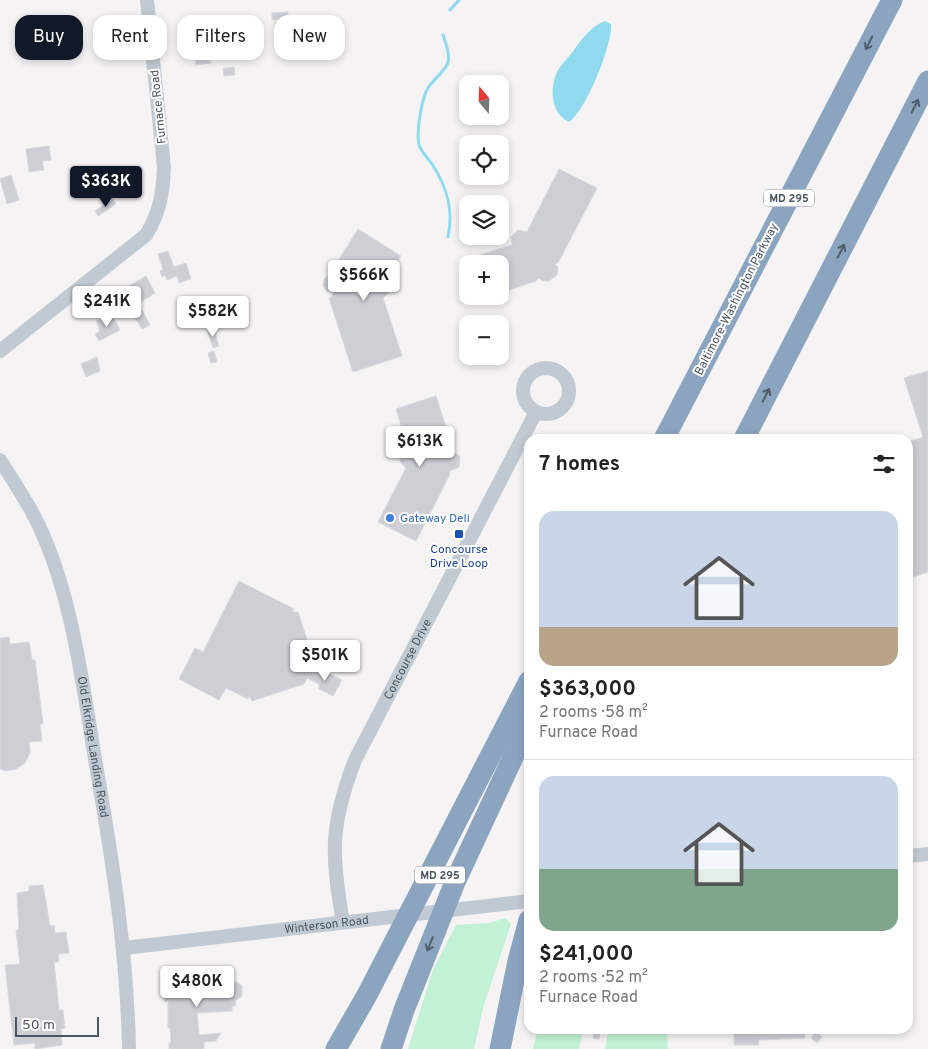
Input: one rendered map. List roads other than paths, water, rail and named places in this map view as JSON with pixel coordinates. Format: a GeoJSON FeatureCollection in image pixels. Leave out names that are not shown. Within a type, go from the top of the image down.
{"type":"FeatureCollection","features":[{"type":"Feature","properties":{"kind":"highway","name":"Baltimore-Washington Parkway"},"geometry":{"type":"LineString","coordinates":[[667,434],[892,0]]}},
{"type":"Feature","properties":{"kind":"highway"},"geometry":{"type":"LineString","coordinates":[[747,434],[928,81]]}},
{"type":"Feature","properties":{"kind":"highway"},"geometry":{"type":"LineString","coordinates":[[674,434],[686,397]]}},
{"type":"Feature","properties":{"kind":"highway"},"geometry":{"type":"LineString","coordinates":[[336,1049],[368,994],[524,691]]}},
{"type":"Feature","properties":{"kind":"highway","name":"MD 295"},"geometry":{"type":"LineString","coordinates":[[352,1049],[524,712]]}},
{"type":"Feature","properties":{"kind":"highway"},"geometry":{"type":"LineString","coordinates":[[391,1049],[404,1010],[455,882],[524,735]]}},
{"type":"Feature","properties":{"kind":"highway"},"geometry":{"type":"LineString","coordinates":[[500,1049],[524,939]]}},
{"type":"Feature","properties":{"kind":"highway"},"geometry":{"type":"LineString","coordinates":[[510,1049],[524,981]]}},
{"type":"Feature","properties":{"kind":"street","name":"Furnace Road"},"geometry":{"type":"LineString","coordinates":[[0,351],[146,235],[157,217],[163,195],[164,167],[147,0]]}},
{"type":"Feature","properties":{"kind":"street","name":"Concourse Drive"},"geometry":{"type":"LineString","coordinates":[[525,434],[536,412]]}},
{"type":"Feature","properties":{"kind":"street","name":"Concourse Drive"},"geometry":{"type":"LineString","coordinates":[[343,922],[333,854],[336,823],[342,794],[355,760],[524,435]]}},
{"type":"Feature","properties":{"kind":"street","name":"Old Elkridge Landing Road"},"geometry":{"type":"LineString","coordinates":[[0,460],[32,513],[64,602],[87,713],[112,862],[124,948],[129,1048]]}},
{"type":"Feature","properties":{"kind":"street"},"geometry":{"type":"LineString","coordinates":[[913,856],[928,854]]}},
{"type":"Feature","properties":{"kind":"street","name":"Winterson Road"},"geometry":{"type":"LineString","coordinates":[[124,948],[523,901]]}},
{"type":"Feature","properties":{"kind":"water"},"geometry":{"type":"Polygon","coordinates":[[[605,21],[611,24],[608,46],[597,76],[583,105],[569,122],[562,117],[554,105],[553,89],[556,74],[588,33],[605,21]]]}},
{"type":"Feature","properties":{"kind":"waterway"},"geometry":{"type":"LineString","coordinates":[[450,10],[459,0]]}},
{"type":"Feature","properties":{"kind":"waterway"},"geometry":{"type":"LineString","coordinates":[[443,35],[448,52],[448,63],[430,85],[424,96],[418,139],[420,147],[442,181],[448,199],[450,208],[448,237]]}},
{"type":"Feature","properties":{"kind":"place","name":"Gateway Deli"},"geometry":{"type":"Point","coordinates":[390,518]}},
{"type":"Feature","properties":{"kind":"place","name":"Concourse Drive Loop"},"geometry":{"type":"Point","coordinates":[459,534]}}]}
